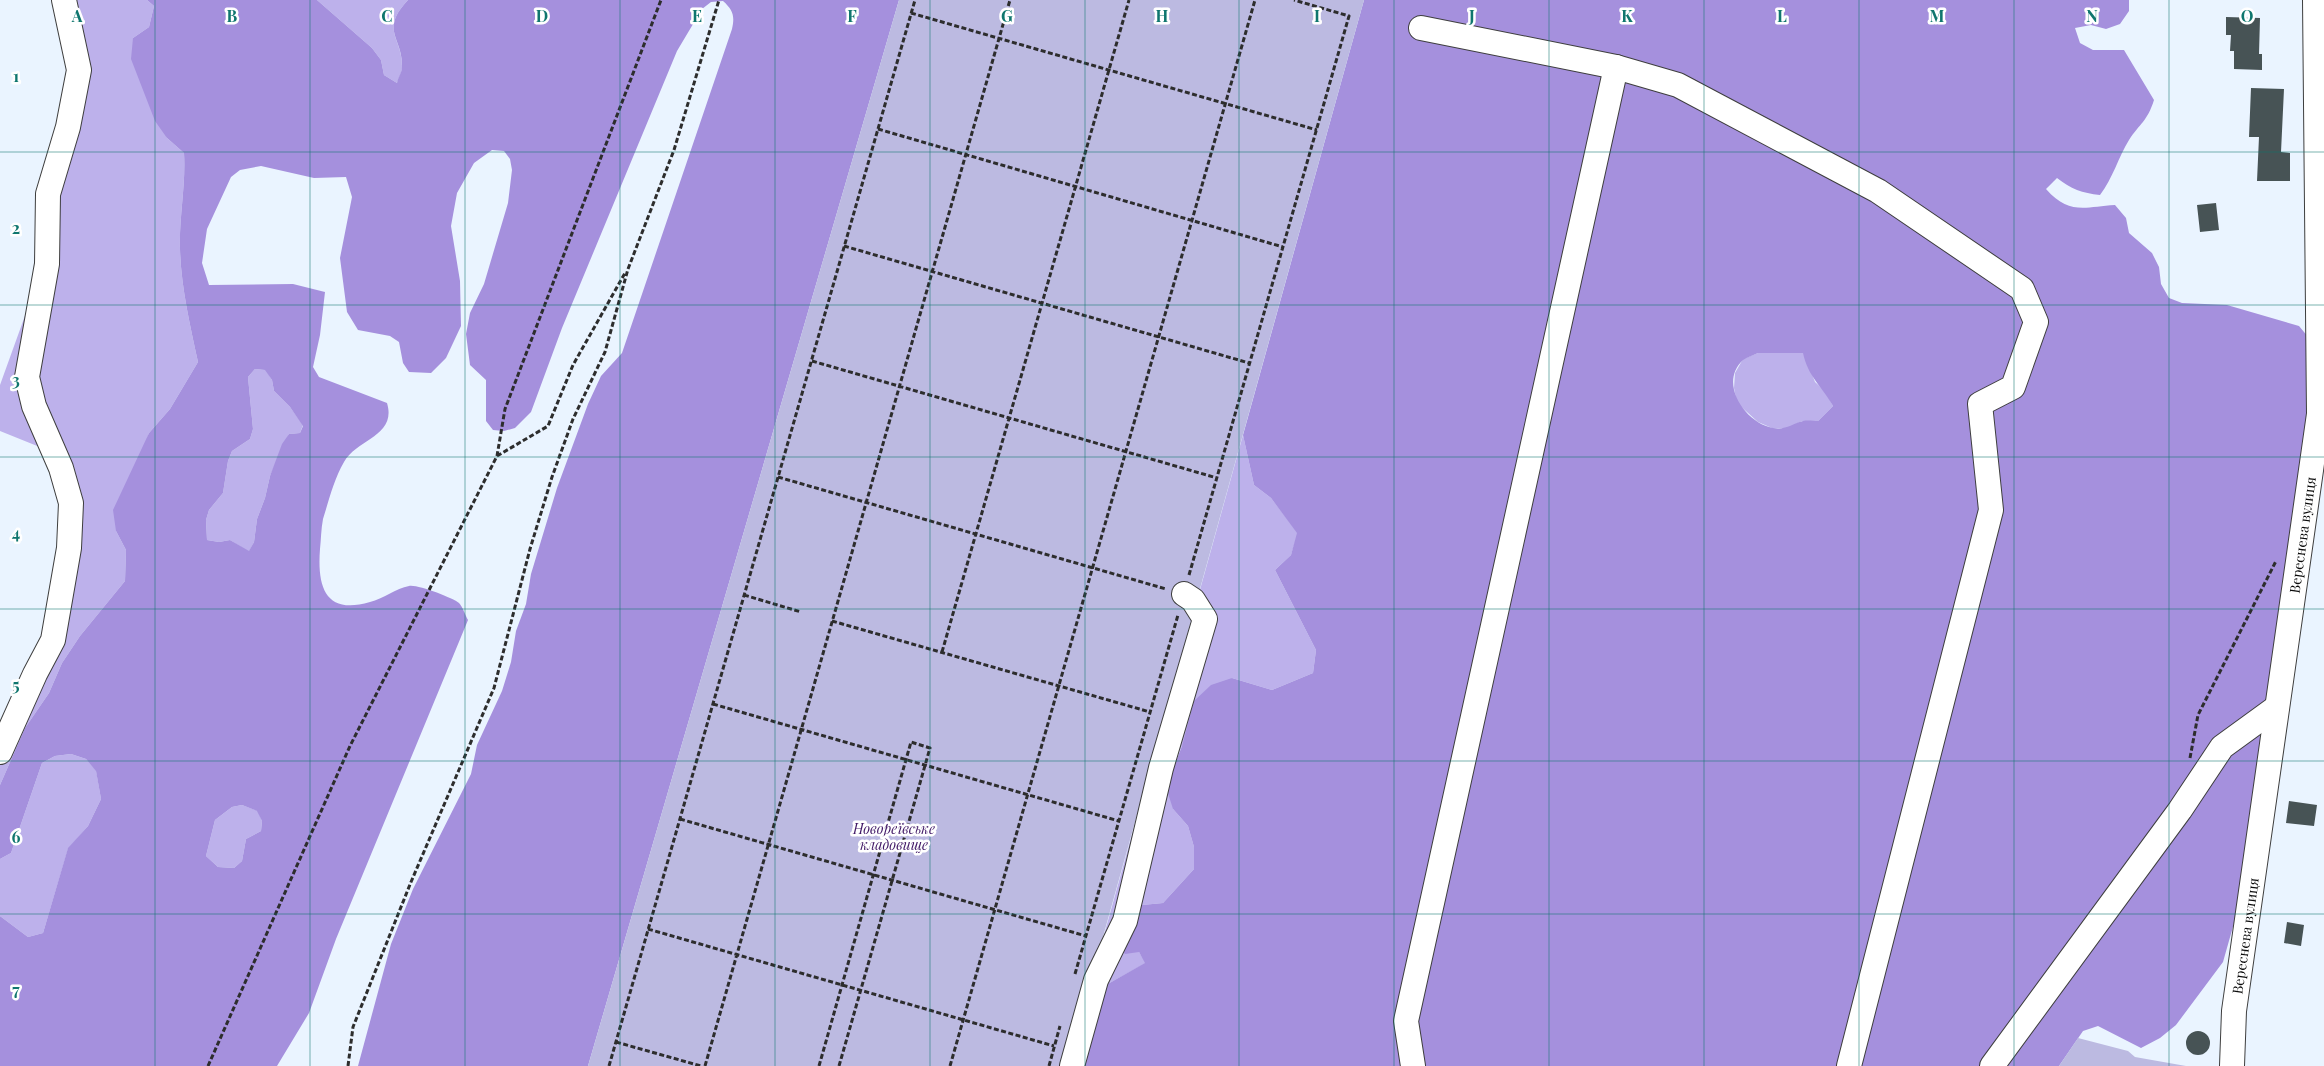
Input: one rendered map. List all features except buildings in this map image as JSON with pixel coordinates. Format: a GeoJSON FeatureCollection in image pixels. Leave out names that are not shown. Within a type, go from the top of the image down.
{"type":"FeatureCollection","features":[{"type":"Feature","properties":{"kind":"street"},"geometry":{"type":"LineString","coordinates":[[0,752],[35,674],[53,640],[69,548],[71,503],[61,468],[34,406],[28,377],[47,264],[48,194],[68,127],[79,70],[64,0]]}},
{"type":"Feature","properties":{"kind":"street","name":"Вереснева вулиця"},"geometry":{"type":"LineString","coordinates":[[2232,1066],[2234,1011],[2319,414],[2322,330],[2315,0]]}},
{"type":"Feature","properties":{"kind":"street"},"geometry":{"type":"LineString","coordinates":[[1421,28],[1616,67],[1678,85],[1878,191],[2022,289],[2036,322],[2013,387],[1980,404],[1991,510],[1848,1066]]}},
{"type":"Feature","properties":{"kind":"street"},"geometry":{"type":"LineString","coordinates":[[1413,1066],[1406,1021],[1616,67]]}},
{"type":"Feature","properties":{"kind":"street"},"geometry":{"type":"LineString","coordinates":[[1072,1066],[1096,980],[1125,921],[1161,768],[1205,620],[1193,600],[1184,594]]}},
{"type":"Feature","properties":{"kind":"street"},"geometry":{"type":"LineString","coordinates":[[1992,1066],[2180,810],[2222,747],[2277,708]]}},
{"type":"Feature","properties":{"kind":"path"},"geometry":{"type":"LineString","coordinates":[[208,1066],[350,746],[498,456],[505,409],[661,0]]}},
{"type":"Feature","properties":{"kind":"path"},"geometry":{"type":"LineString","coordinates":[[348,1066],[353,1027],[411,882],[494,688],[530,549],[552,476],[572,419],[605,352],[628,269],[674,150],[719,0]]}},
{"type":"Feature","properties":{"kind":"path"},"geometry":{"type":"LineString","coordinates":[[609,1066],[915,0]]}},
{"type":"Feature","properties":{"kind":"path"},"geometry":{"type":"LineString","coordinates":[[705,1066],[1010,0]]}},
{"type":"Feature","properties":{"kind":"path"},"geometry":{"type":"LineString","coordinates":[[942,652],[1128,0]]}},
{"type":"Feature","properties":{"kind":"path"},"geometry":{"type":"LineString","coordinates":[[950,1066],[1255,0]]}},
{"type":"Feature","properties":{"kind":"path"},"geometry":{"type":"LineString","coordinates":[[1073,982],[1349,16],[1294,0]]}},
{"type":"Feature","properties":{"kind":"path"},"geometry":{"type":"LineString","coordinates":[[911,13],[1316,130]]}},
{"type":"Feature","properties":{"kind":"path"},"geometry":{"type":"LineString","coordinates":[[878,129],[1283,246]]}},
{"type":"Feature","properties":{"kind":"path"},"geometry":{"type":"LineString","coordinates":[[844,246],[1250,363]]}},
{"type":"Feature","properties":{"kind":"path"},"geometry":{"type":"LineString","coordinates":[[498,456],[548,426],[573,365],[628,269]]}},
{"type":"Feature","properties":{"kind":"path"},"geometry":{"type":"LineString","coordinates":[[811,361],[1217,478]]}},
{"type":"Feature","properties":{"kind":"path"},"geometry":{"type":"LineString","coordinates":[[778,477],[1184,594]]}},
{"type":"Feature","properties":{"kind":"path"},"geometry":{"type":"LineString","coordinates":[[2189,762],[2198,715],[2280,553]]}},
{"type":"Feature","properties":{"kind":"path"},"geometry":{"type":"LineString","coordinates":[[744,595],[801,612]]}},
{"type":"Feature","properties":{"kind":"path"},"geometry":{"type":"LineString","coordinates":[[832,621],[1150,712]]}},
{"type":"Feature","properties":{"kind":"path"},"geometry":{"type":"LineString","coordinates":[[713,704],[1119,821]]}},
{"type":"Feature","properties":{"kind":"path"},"geometry":{"type":"LineString","coordinates":[[819,1066],[911,742],[930,748],[839,1066]]}},
{"type":"Feature","properties":{"kind":"path"},"geometry":{"type":"LineString","coordinates":[[680,819],[1086,936]]}},
{"type":"Feature","properties":{"kind":"path"},"geometry":{"type":"LineString","coordinates":[[648,929],[1054,1046]]}},
{"type":"Feature","properties":{"kind":"path"},"geometry":{"type":"LineString","coordinates":[[1048,1066],[1062,1019]]}},
{"type":"Feature","properties":{"kind":"path"},"geometry":{"type":"LineString","coordinates":[[616,1042],[700,1066]]}},
{"type":"Feature","properties":{"kind":"shaded area"},"geometry":{"type":"Polygon","coordinates":[[[61,0],[147,0],[154,6],[149,27],[133,38],[167,138],[184,153],[180,237],[181,263],[186,306],[198,362],[170,409],[149,433],[116,531],[126,550],[125,581],[80,636],[62,663],[49,693],[25,728],[0,785],[0,740],[58,595],[62,456],[0,431],[0,385],[31,299],[40,196],[75,68],[61,0]]]}},
{"type":"Feature","properties":{"kind":"shaded area"},"geometry":{"type":"Polygon","coordinates":[[[147,0],[317,0],[372,48],[381,60],[384,75],[397,83],[402,67],[399,48],[394,34],[395,19],[408,0],[899,0],[588,1066],[358,1066],[391,944],[413,889],[471,774],[477,745],[502,691],[511,662],[516,631],[526,604],[531,574],[557,488],[588,404],[601,376],[622,353],[732,29],[732,14],[729,7],[723,1],[711,2],[702,9],[677,51],[562,328],[531,412],[515,428],[504,431],[493,430],[486,421],[486,380],[470,365],[466,334],[470,313],[484,284],[508,203],[512,170],[510,159],[504,151],[492,150],[474,163],[457,193],[451,226],[460,281],[461,326],[446,358],[431,373],[409,372],[403,363],[399,342],[390,336],[358,330],[347,312],[340,258],[352,197],[346,177],[314,178],[261,166],[240,170],[231,177],[207,229],[202,263],[209,285],[293,284],[325,292],[320,335],[313,367],[319,377],[387,403],[389,414],[381,430],[350,454],[344,462],[337,475],[323,519],[319,563],[320,576],[327,595],[343,605],[355,605],[375,601],[409,586],[419,587],[459,603],[468,620],[336,939],[309,1013],[277,1066],[0,1066],[0,916],[28,937],[43,933],[68,848],[88,826],[101,799],[96,771],[86,759],[71,754],[55,756],[42,763],[11,853],[0,859],[0,785],[25,728],[49,693],[62,663],[80,636],[125,581],[126,550],[116,531],[113,510],[149,433],[170,409],[198,362],[186,306],[181,263],[180,237],[184,153],[167,138],[155,121],[131,59],[133,38],[149,27],[154,6],[147,0]],[[255,369],[248,377],[253,429],[250,439],[232,451],[228,461],[223,493],[209,510],[206,520],[207,540],[219,542],[230,540],[249,551],[254,542],[257,519],[282,444],[289,434],[300,433],[303,426],[290,407],[274,391],[272,380],[265,370],[255,369]],[[242,805],[232,807],[215,820],[206,856],[218,867],[234,868],[242,861],[246,839],[261,831],[262,821],[257,811],[242,805]]]}},
{"type":"Feature","properties":{"kind":"shaded area"},"geometry":{"type":"Polygon","coordinates":[[[317,0],[408,0],[395,19],[394,34],[401,57],[402,68],[397,83],[384,75],[381,60],[372,48],[317,0]]]}},
{"type":"Feature","properties":{"kind":"shaded area"},"geometry":{"type":"Polygon","coordinates":[[[1364,0],[2129,0],[2129,11],[2120,24],[2106,29],[2091,25],[2075,28],[2080,43],[2093,50],[2124,50],[2154,100],[2151,107],[2146,118],[2129,140],[2100,195],[2077,190],[2057,178],[2046,189],[2062,203],[2078,208],[2115,205],[2126,218],[2129,233],[2152,253],[2159,267],[2161,284],[2169,298],[2182,303],[2227,305],[2299,326],[2309,338],[2317,384],[2249,870],[2223,962],[2176,1025],[2160,1038],[2141,1048],[2098,1026],[2083,1031],[2059,1066],[1067,1066],[1106,985],[1145,963],[1139,952],[1125,954],[1113,935],[1121,914],[1142,905],[1163,903],[1194,869],[1194,847],[1188,826],[1173,809],[1166,787],[1182,746],[1194,701],[1211,685],[1232,678],[1272,690],[1313,673],[1316,650],[1275,570],[1291,555],[1297,533],[1271,498],[1254,485],[1243,435],[1364,0]],[[1758,353],[1743,360],[1736,369],[1733,380],[1738,401],[1753,418],[1763,425],[1782,428],[1803,421],[1818,421],[1833,406],[1808,369],[1803,353],[1758,353]]]}},
{"type":"Feature","properties":{"kind":"shaded area"},"geometry":{"type":"Polygon","coordinates":[[[1758,353],[1804,353],[1815,382],[1826,392],[1833,406],[1818,421],[1802,421],[1788,428],[1772,428],[1758,422],[1737,403],[1734,388],[1735,373],[1743,359],[1758,353]]]}},
{"type":"Feature","properties":{"kind":"shaded area"},"geometry":{"type":"Polygon","coordinates":[[[255,369],[266,370],[272,380],[274,391],[290,407],[303,425],[300,433],[289,434],[270,476],[265,498],[257,519],[254,542],[249,552],[230,540],[219,542],[207,540],[206,520],[209,510],[223,493],[228,461],[232,451],[250,439],[253,429],[248,377],[255,369]]]}},
{"type":"Feature","properties":{"kind":"shaded area"},"geometry":{"type":"Polygon","coordinates":[[[1243,435],[1254,485],[1271,498],[1298,533],[1291,555],[1275,570],[1316,650],[1313,673],[1272,690],[1232,678],[1182,746],[1173,766],[1173,809],[1188,826],[1194,847],[1194,869],[1163,903],[1142,905],[1139,952],[1146,963],[1106,985],[1089,989],[1243,435]]]}},
{"type":"Feature","properties":{"kind":"shaded area"},"geometry":{"type":"Polygon","coordinates":[[[71,754],[86,759],[96,770],[101,799],[88,826],[68,849],[43,933],[28,937],[0,916],[0,859],[11,853],[42,763],[55,756],[71,754]]]}},
{"type":"Feature","properties":{"kind":"shaded area"},"geometry":{"type":"Polygon","coordinates":[[[242,805],[258,811],[262,821],[261,831],[246,839],[242,861],[234,868],[218,867],[206,856],[215,820],[232,807],[242,805]]]}},
{"type":"Feature","properties":{"kind":"green space","name":"Новореївське кладовище"},"geometry":{"type":"Polygon","coordinates":[[[899,0],[1364,0],[1067,1066],[588,1066],[899,0]]]}},
{"type":"Feature","properties":{"kind":"green space"},"geometry":{"type":"Polygon","coordinates":[[[2078,1038],[2128,1051],[2135,1057],[2186,1066],[2059,1066],[2078,1038]]]}}]}
